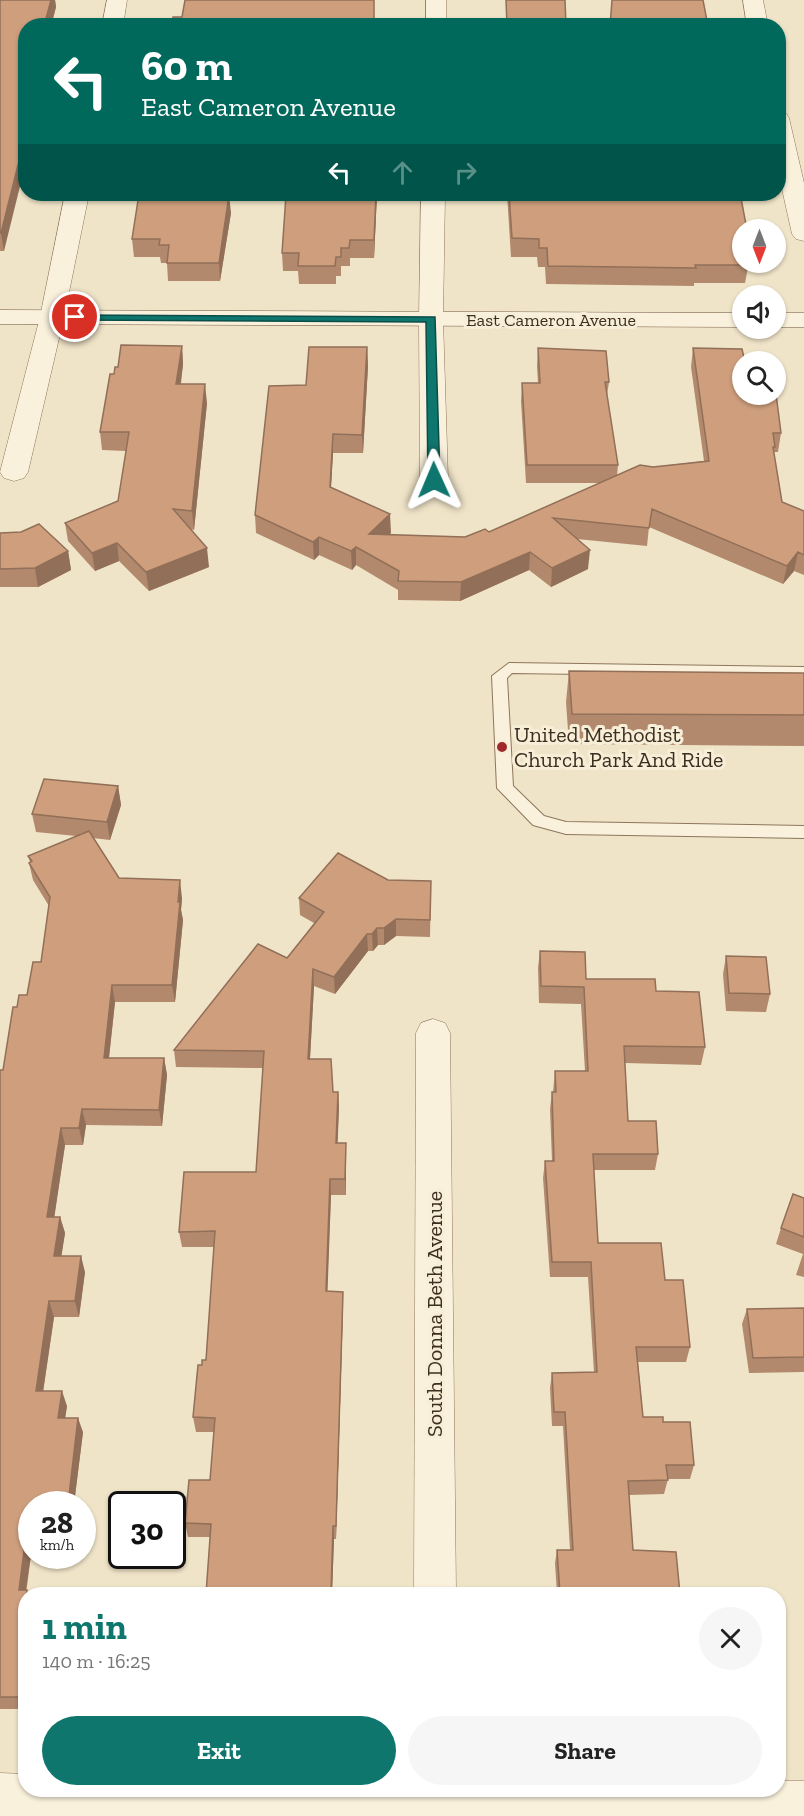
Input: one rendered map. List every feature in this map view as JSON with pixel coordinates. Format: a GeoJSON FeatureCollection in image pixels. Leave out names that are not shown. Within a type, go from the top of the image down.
{"type":"FeatureCollection","features":[{"type":"Feature","properties":{"kind":"street"},"geometry":{"type":"LineString","coordinates":[[114,18],[117,0]]}},
{"type":"Feature","properties":{"kind":"street"},"geometry":{"type":"LineString","coordinates":[[436,0],[436,18]]}},
{"type":"Feature","properties":{"kind":"street"},"geometry":{"type":"LineString","coordinates":[[753,0],[756,18]]}},
{"type":"Feature","properties":{"kind":"street"},"geometry":{"type":"LineString","coordinates":[[786,154],[804,234]]}},
{"type":"Feature","properties":{"kind":"street"},"geometry":{"type":"LineString","coordinates":[[14,472],[52,317],[76,201]]}},
{"type":"Feature","properties":{"kind":"street"},"geometry":{"type":"LineString","coordinates":[[433,201],[431,319],[434,480]]}},
{"type":"Feature","properties":{"kind":"street","name":"East Cameron Avenue"},"geometry":{"type":"LineString","coordinates":[[0,317],[732,320]]}},
{"type":"Feature","properties":{"kind":"street"},"geometry":{"type":"LineString","coordinates":[[786,320],[804,321]]}},
{"type":"Feature","properties":{"kind":"street","name":"South Donna Beth Avenue"},"geometry":{"type":"LineString","coordinates":[[433,1033],[435,1587]]}},
{"type":"Feature","properties":{"kind":"street"},"geometry":{"type":"LineString","coordinates":[[0,1796],[18,1796]]}},
{"type":"Feature","properties":{"kind":"street"},"geometry":{"type":"LineString","coordinates":[[436,1797],[804,1804]]}},
{"type":"Feature","properties":{"kind":"lane"},"geometry":{"type":"LineString","coordinates":[[804,672],[509,668],[500,676],[505,788],[539,821],[566,828],[804,832]]}},
{"type":"Feature","properties":{"kind":"building"},"geometry":{"type":"Polygon","coordinates":[[[0,0],[51,0],[46,18],[18,18],[18,165],[0,233],[0,0]]]}},
{"type":"Feature","properties":{"kind":"building"},"geometry":{"type":"Polygon","coordinates":[[[185,0],[374,0],[374,18],[173,18],[182,17],[185,0]]]}},
{"type":"Feature","properties":{"kind":"building"},"geometry":{"type":"Polygon","coordinates":[[[506,0],[565,0],[566,18],[507,18],[506,0]]]}},
{"type":"Feature","properties":{"kind":"building"},"geometry":{"type":"Polygon","coordinates":[[[612,0],[703,0],[706,18],[611,18],[612,0]]]}},
{"type":"Feature","properties":{"kind":"building"},"geometry":{"type":"Polygon","coordinates":[[[138,201],[228,201],[219,263],[167,263],[169,245],[159,245],[160,239],[132,239],[138,201]]]}},
{"type":"Feature","properties":{"kind":"building"},"geometry":{"type":"Polygon","coordinates":[[[286,201],[376,201],[374,240],[350,240],[349,248],[341,248],[341,257],[336,257],[335,266],[298,266],[299,253],[282,253],[286,201]]]}},
{"type":"Feature","properties":{"kind":"building"},"geometry":{"type":"Polygon","coordinates":[[[509,201],[742,201],[745,219],[732,219],[732,265],[695,265],[696,268],[548,266],[547,248],[539,248],[539,239],[512,238],[509,201]]]}},
{"type":"Feature","properties":{"kind":"building"},"geometry":{"type":"Polygon","coordinates":[[[121,345],[182,346],[176,384],[205,384],[192,511],[173,509],[207,548],[146,572],[117,543],[92,553],[65,523],[118,501],[129,432],[100,432],[110,374],[114,374],[115,367],[118,367],[121,345]]]}},
{"type":"Feature","properties":{"kind":"building"},"geometry":{"type":"Polygon","coordinates":[[[309,347],[367,347],[362,435],[333,434],[330,487],[390,514],[369,534],[465,537],[485,529],[489,532],[640,465],[653,467],[709,461],[693,348],[742,349],[742,351],[732,351],[732,405],[777,405],[781,433],[773,433],[775,447],[773,447],[782,502],[804,511],[804,555],[798,552],[787,566],[652,509],[649,528],[553,518],[590,550],[552,568],[530,552],[461,582],[398,581],[399,571],[356,547],[351,551],[319,537],[313,542],[255,515],[269,386],[306,385],[309,347]]]}},
{"type":"Feature","properties":{"kind":"building"},"geometry":{"type":"Polygon","coordinates":[[[538,348],[606,351],[609,382],[605,382],[618,465],[527,465],[522,383],[540,383],[538,348]]]}},
{"type":"Feature","properties":{"kind":"building"},"geometry":{"type":"Polygon","coordinates":[[[39,524],[68,551],[35,568],[0,569],[0,533],[21,532],[39,524]]]}},
{"type":"Feature","properties":{"kind":"building"},"geometry":{"type":"Polygon","coordinates":[[[569,671],[804,673],[804,715],[572,714],[569,671]]]}},
{"type":"Feature","properties":{"kind":"building"},"geometry":{"type":"Polygon","coordinates":[[[44,779],[118,786],[107,822],[32,814],[44,779]]]}},
{"type":"Feature","properties":{"kind":"building"},"geometry":{"type":"Polygon","coordinates":[[[89,831],[119,878],[180,880],[178,902],[180,902],[172,985],[112,985],[104,1058],[164,1058],[159,1110],[82,1109],[79,1128],[61,1128],[47,1217],[60,1217],[54,1256],[81,1256],[75,1301],[49,1301],[36,1391],[62,1391],[58,1418],[78,1418],[70,1491],[18,1491],[18,1569],[22,1569],[18,1587],[18,1697],[0,1697],[0,1070],[3,1070],[13,1007],[17,1007],[19,995],[27,995],[33,962],[41,962],[50,897],[29,863],[32,861],[28,856],[89,831]]]}},
{"type":"Feature","properties":{"kind":"building"},"geometry":{"type":"Polygon","coordinates":[[[338,853],[388,880],[431,881],[430,920],[396,919],[384,928],[377,928],[372,934],[367,934],[334,977],[313,969],[308,1059],[331,1059],[333,1092],[338,1092],[336,1143],[346,1143],[345,1179],[330,1179],[326,1291],[343,1292],[336,1526],[333,1526],[331,1587],[206,1587],[211,1524],[186,1523],[186,1512],[189,1480],[210,1480],[215,1418],[193,1417],[198,1365],[202,1365],[202,1360],[206,1360],[215,1231],[179,1232],[184,1172],[256,1172],[264,1051],[174,1050],[258,944],[287,958],[324,912],[299,898],[338,853]]]}},
{"type":"Feature","properties":{"kind":"building"},"geometry":{"type":"Polygon","coordinates":[[[540,951],[585,952],[586,979],[655,979],[656,991],[699,992],[705,1047],[624,1046],[628,1121],[656,1121],[658,1154],[593,1154],[598,1243],[661,1243],[665,1280],[683,1280],[690,1347],[636,1347],[643,1417],[663,1417],[663,1422],[690,1422],[694,1465],[666,1465],[668,1480],[628,1481],[633,1550],[676,1552],[679,1587],[560,1587],[557,1550],[573,1550],[565,1412],[554,1412],[552,1373],[597,1372],[591,1262],[552,1262],[545,1161],[554,1161],[552,1092],[556,1092],[555,1071],[588,1071],[584,987],[541,986],[540,951]]]}},
{"type":"Feature","properties":{"kind":"building"},"geometry":{"type":"Polygon","coordinates":[[[726,956],[766,957],[770,994],[729,993],[726,956]]]}},
{"type":"Feature","properties":{"kind":"building"},"geometry":{"type":"Polygon","coordinates":[[[793,1194],[804,1198],[804,1237],[781,1228],[793,1194]]]}},
{"type":"Feature","properties":{"kind":"building"},"geometry":{"type":"Polygon","coordinates":[[[804,1308],[804,1357],[753,1358],[747,1309],[804,1308]]]}},
{"type":"Feature","properties":{"kind":"place","name":"United Methodist Church Park And Ride"},"geometry":{"type":"Point","coordinates":[502,747]}},
{"type":"Feature","properties":{"kind":"route"},"geometry":{"type":"LineString","coordinates":[[75,317],[431,319],[434,480]]}}]}
